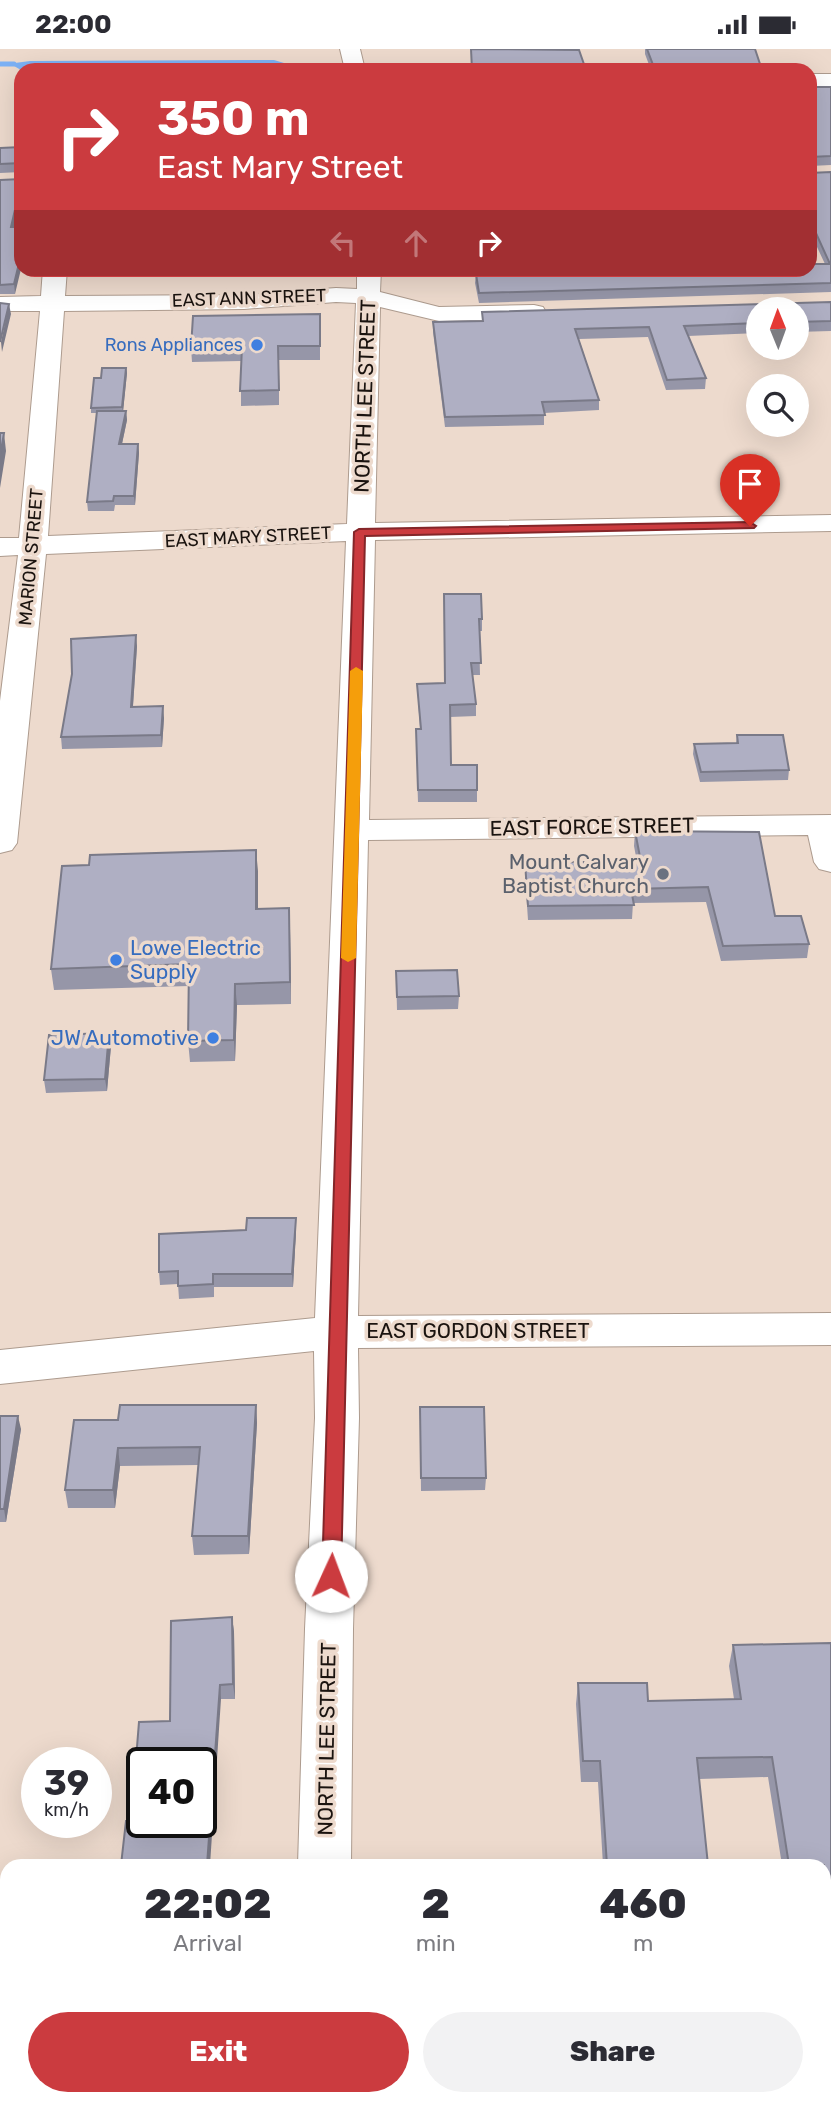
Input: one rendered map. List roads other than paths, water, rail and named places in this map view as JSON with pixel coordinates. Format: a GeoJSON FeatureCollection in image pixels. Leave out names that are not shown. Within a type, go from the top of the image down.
{"type":"FeatureCollection","features":[{"type":"Feature","properties":{"kind":"street","name":"MARION STREET"},"geometry":{"type":"LineString","coordinates":[[0,843],[33,546],[54,277]]}},
{"type":"Feature","properties":{"kind":"street","name":"EAST ANN STREET"},"geometry":{"type":"LineString","coordinates":[[0,304],[244,302],[336,295],[369,283],[439,314],[560,311]]}},
{"type":"Feature","properties":{"kind":"street","name":"NORTH LEE STREET"},"geometry":{"type":"LineString","coordinates":[[325,1859],[329,1629],[337,1418],[336,1332],[359,532],[369,283]]}},
{"type":"Feature","properties":{"kind":"street","name":"EAST MARY STREET"},"geometry":{"type":"LineString","coordinates":[[0,547],[359,532],[831,523]]}},
{"type":"Feature","properties":{"kind":"street","name":"EAST FORCE STREET"},"geometry":{"type":"LineString","coordinates":[[352,829],[827,825]]}},
{"type":"Feature","properties":{"kind":"street"},"geometry":{"type":"LineString","coordinates":[[827,825],[831,862]]}},
{"type":"Feature","properties":{"kind":"street","name":"EAST GORDON STREET"},"geometry":{"type":"LineString","coordinates":[[0,1367],[336,1332],[831,1328]]}},
{"type":"Feature","properties":{"kind":"water"},"geometry":{"type":"Polygon","coordinates":[[[274,60],[284,63],[15,63],[274,60]]]}},
{"type":"Feature","properties":{"kind":"waterway"},"geometry":{"type":"LineString","coordinates":[[0,64],[14,64]]}},
{"type":"Feature","properties":{"kind":"place","name":"Rons Appliances"},"geometry":{"type":"Point","coordinates":[257,345]}},
{"type":"Feature","properties":{"kind":"place","name":"Mount Calvary Baptist Church"},"geometry":{"type":"Point","coordinates":[663,874]}},
{"type":"Feature","properties":{"kind":"place","name":"Lowe Electric Supply"},"geometry":{"type":"Point","coordinates":[116,960]}},
{"type":"Feature","properties":{"kind":"place","name":"JW Automotive"},"geometry":{"type":"Point","coordinates":[213,1038]}}]}
